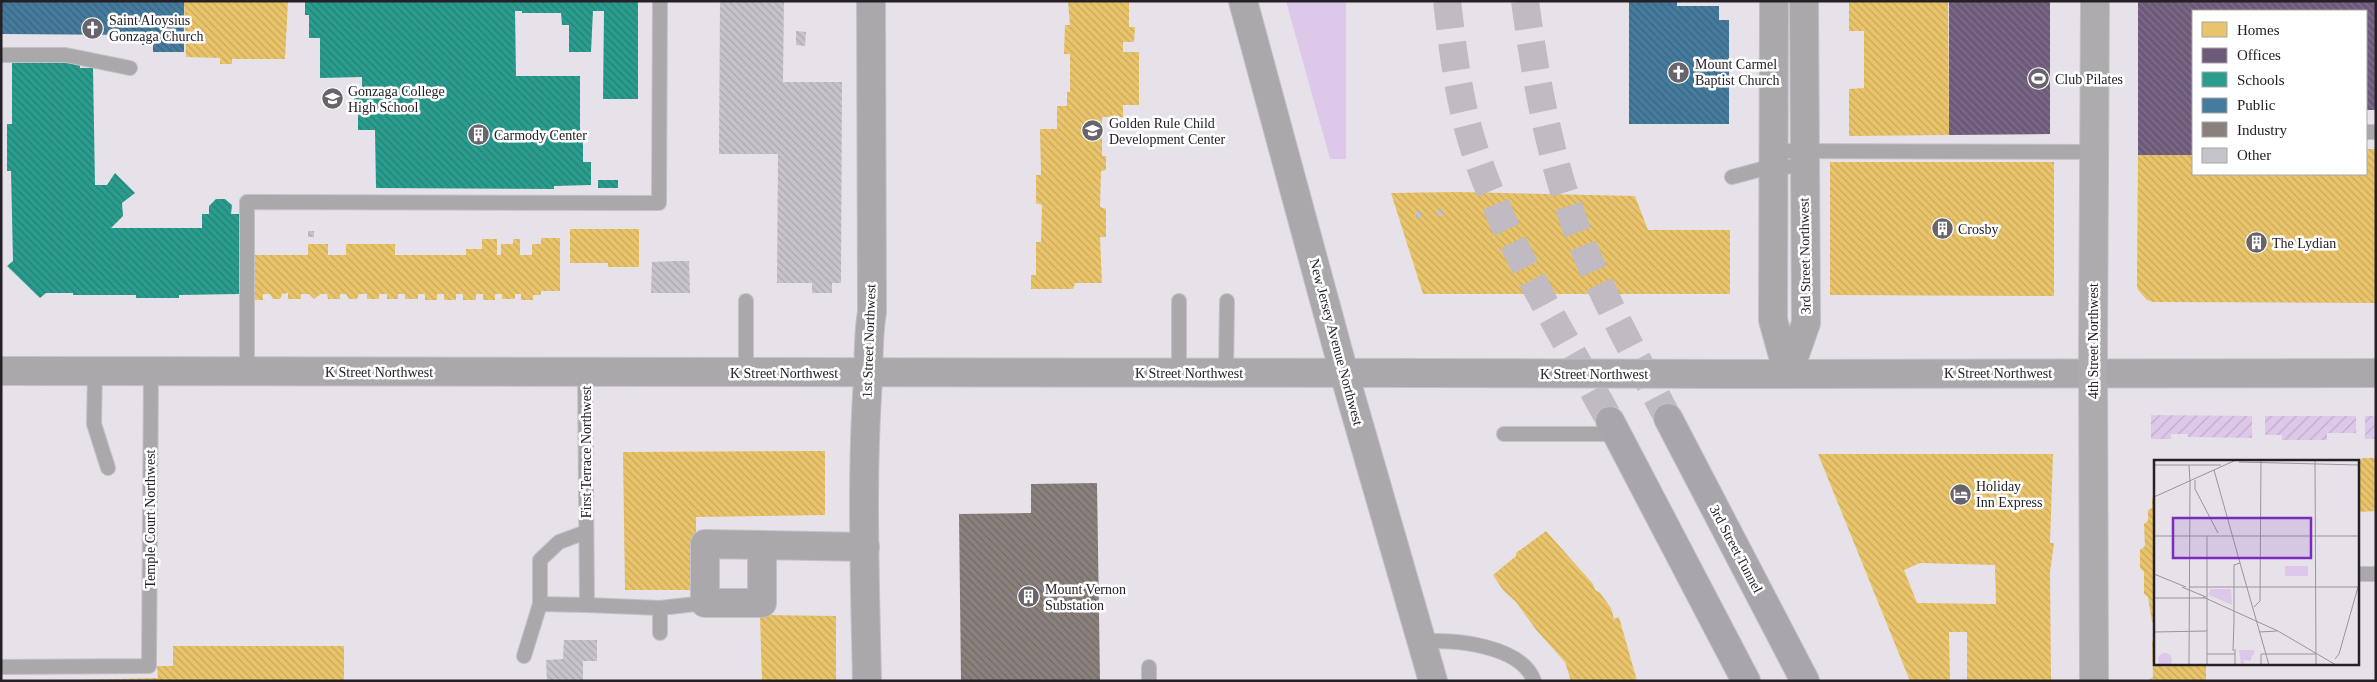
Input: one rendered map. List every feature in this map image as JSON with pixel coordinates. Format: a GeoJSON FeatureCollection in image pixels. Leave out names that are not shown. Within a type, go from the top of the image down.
{"type":"FeatureCollection","features":[{"type":"Feature","properties":{"kind":"highway","name":"3rd Street Tunnel"},"geometry":{"type":"LineString","coordinates":[[1668,418],[1805,681]]}},
{"type":"Feature","properties":{"kind":"highway"},"geometry":{"type":"LineString","coordinates":[[1613,427],[1746,681]]}},
{"type":"Feature","properties":{"kind":"main road","name":"1st Street Northwest"},"geometry":{"type":"LineString","coordinates":[[867,681],[865,422],[868,335],[872,312],[871,1]]}},
{"type":"Feature","properties":{"kind":"main road","name":"New Jersey Avenue Northwest"},"geometry":{"type":"LineString","coordinates":[[1243,1],[1344,373],[1433,681]]}},
{"type":"Feature","properties":{"kind":"main road"},"geometry":{"type":"LineString","coordinates":[[1774,1],[1773,320],[1788,374]]}},
{"type":"Feature","properties":{"kind":"main road","name":"3rd Street Northwest"},"geometry":{"type":"LineString","coordinates":[[1788,374],[1806,323],[1804,1]]}},
{"type":"Feature","properties":{"kind":"main road","name":"4th Street Northwest"},"geometry":{"type":"LineString","coordinates":[[2094,681],[2093,372],[2096,1]]}},
{"type":"Feature","properties":{"kind":"main road","name":"K Street Northwest"},"geometry":{"type":"LineString","coordinates":[[1,371],[1724,374],[2376,373]]}},
{"type":"Feature","properties":{"kind":"main road"},"geometry":{"type":"LineString","coordinates":[[762,546],[762,602],[705,603],[705,544],[865,547]]}},
{"type":"Feature","properties":{"kind":"lane"},"geometry":{"type":"LineString","coordinates":[[247,371],[247,202],[659,203],[660,1]]}},
{"type":"Feature","properties":{"kind":"lane"},"geometry":{"type":"LineString","coordinates":[[1,56],[66,55],[130,68]]}},
{"type":"Feature","properties":{"kind":"lane"},"geometry":{"type":"LineString","coordinates":[[1732,176],[1773,159],[2094,152]]}},
{"type":"Feature","properties":{"kind":"lane"},"geometry":{"type":"LineString","coordinates":[[1179,301],[1179,373]]}},
{"type":"Feature","properties":{"kind":"lane"},"geometry":{"type":"LineString","coordinates":[[1226,373],[1227,301]]}},
{"type":"Feature","properties":{"kind":"lane"},"geometry":{"type":"LineString","coordinates":[[746,302],[746,372]]}},
{"type":"Feature","properties":{"kind":"lane"},"geometry":{"type":"LineString","coordinates":[[95,371],[94,424],[108,468]]}},
{"type":"Feature","properties":{"kind":"lane","name":"Temple Court Northwest"},"geometry":{"type":"LineString","coordinates":[[1,667],[149,666],[151,371]]}},
{"type":"Feature","properties":{"kind":"lane","name":"First Terrace Northwest"},"geometry":{"type":"LineString","coordinates":[[585,372],[587,605]]}},
{"type":"Feature","properties":{"kind":"lane"},"geometry":{"type":"LineString","coordinates":[[1504,434],[1613,427]]}},
{"type":"Feature","properties":{"kind":"lane","name":"First Terrace Northwest"},"geometry":{"type":"LineString","coordinates":[[524,656],[540,604],[540,560],[558,542],[586,532]]}},
{"type":"Feature","properties":{"kind":"lane"},"geometry":{"type":"LineString","coordinates":[[2360,574],[2376,574]]}},
{"type":"Feature","properties":{"kind":"lane"},"geometry":{"type":"LineString","coordinates":[[540,604],[660,608],[705,603]]}},
{"type":"Feature","properties":{"kind":"lane"},"geometry":{"type":"LineString","coordinates":[[660,608],[660,633]]}},
{"type":"Feature","properties":{"kind":"lane"},"geometry":{"type":"LineString","coordinates":[[1421,642],[1441,639],[1506,652],[1531,672],[1534,681]]}},
{"type":"Feature","properties":{"kind":"shaded area"},"geometry":{"type":"Polygon","coordinates":[[[1286,1],[1346,1],[1346,159],[1330,159],[1286,1]]]}},
{"type":"Feature","properties":{"kind":"shaded area"},"geometry":{"type":"Polygon","coordinates":[[[2151,415],[2252,416],[2252,438],[2188,437],[2188,434],[2171,434],[2171,439],[2151,439],[2151,415]]]}},
{"type":"Feature","properties":{"kind":"shaded area"},"geometry":{"type":"Polygon","coordinates":[[[2265,416],[2356,416],[2356,433],[2327,433],[2327,440],[2282,440],[2282,435],[2265,435],[2265,416]]]}},
{"type":"Feature","properties":{"kind":"shaded area"},"geometry":{"type":"Polygon","coordinates":[[[2365,416],[2376,416],[2376,439],[2365,439],[2365,416]]]}},
{"type":"Feature","properties":{"kind":"building: Homes"},"geometry":{"type":"Polygon","coordinates":[[[184,1],[288,1],[285,59],[232,59],[232,64],[220,64],[220,58],[186,57],[184,1]]]}},
{"type":"Feature","properties":{"kind":"building: Homes"},"geometry":{"type":"Polygon","coordinates":[[[1068,1],[1129,1],[1129,27],[1135,27],[1134,42],[1123,42],[1123,52],[1139,52],[1139,105],[1123,105],[1123,117],[1102,117],[1102,156],[1106,156],[1106,170],[1101,171],[1100,207],[1106,209],[1106,237],[1100,237],[1102,283],[1075,283],[1073,289],[1031,289],[1031,275],[1036,275],[1036,242],[1041,242],[1042,205],[1036,203],[1036,175],[1041,175],[1040,129],[1057,129],[1057,106],[1067,106],[1067,92],[1070,92],[1070,54],[1064,54],[1065,25],[1070,25],[1068,1]]]}},
{"type":"Feature","properties":{"kind":"building: Homes"},"geometry":{"type":"Polygon","coordinates":[[[1849,1],[1948,1],[1949,135],[1849,136],[1849,89],[1864,88],[1864,31],[1849,31],[1849,1]]]}},
{"type":"Feature","properties":{"kind":"building: Homes","name":"The Lydian"},"geometry":{"type":"Polygon","coordinates":[[[2367,149],[2375,149],[2375,303],[2153,302],[2147,300],[2138,290],[2137,285],[2138,155],[2192,155],[2192,175],[2367,175],[2367,149]]]}},
{"type":"Feature","properties":{"kind":"building: Homes","name":"Crosby"},"geometry":{"type":"Polygon","coordinates":[[[1830,162],[2054,162],[2054,296],[1830,295],[1830,162]]]}},
{"type":"Feature","properties":{"kind":"building: Homes"},"geometry":{"type":"Polygon","coordinates":[[[1459,192],[1635,196],[1648,230],[1730,230],[1730,294],[1423,294],[1391,193],[1459,192]],[[1438,210],[1438,216],[1443,215],[1443,210],[1438,210]],[[1415,212],[1416,218],[1421,218],[1421,212],[1415,212]]]}},
{"type":"Feature","properties":{"kind":"building: Homes"},"geometry":{"type":"Polygon","coordinates":[[[570,229],[639,229],[639,267],[608,267],[608,263],[570,263],[570,229]]]}},
{"type":"Feature","properties":{"kind":"building: Homes"},"geometry":{"type":"Polygon","coordinates":[[[541,238],[560,238],[560,291],[541,291],[541,295],[533,295],[533,300],[521,300],[521,294],[515,294],[515,299],[502,299],[502,294],[495,294],[495,300],[483,300],[483,294],[476,294],[476,300],[463,300],[463,294],[456,294],[456,300],[444,300],[444,294],[437,294],[437,300],[425,300],[425,294],[418,294],[418,299],[405,299],[405,294],[398,294],[398,299],[387,299],[387,294],[379,294],[379,299],[367,299],[367,294],[359,294],[357,299],[349,299],[346,294],[340,294],[340,299],[328,299],[327,294],[321,294],[314,299],[309,294],[301,294],[301,299],[288,299],[288,293],[282,294],[280,299],[273,299],[270,294],[263,294],[263,300],[250,300],[250,255],[308,255],[308,244],[328,244],[328,255],[346,255],[346,244],[395,244],[395,255],[466,255],[466,249],[482,249],[482,239],[497,239],[497,255],[501,255],[501,244],[513,244],[513,239],[520,239],[520,255],[532,255],[532,244],[541,244],[541,238]]]}},
{"type":"Feature","properties":{"kind":"building: Homes"},"geometry":{"type":"Polygon","coordinates":[[[825,451],[825,515],[696,517],[696,590],[625,590],[623,452],[825,451]]]}},
{"type":"Feature","properties":{"kind":"building: Homes"},"geometry":{"type":"Polygon","coordinates":[[[1818,454],[2053,454],[2050,543],[2054,543],[2050,572],[2051,681],[1967,681],[1967,632],[1949,632],[1950,681],[1910,681],[1818,454]],[[1920,563],[1904,570],[1917,603],[1996,604],[1995,565],[1920,563]]]}},
{"type":"Feature","properties":{"kind":"building: Homes"},"geometry":{"type":"Polygon","coordinates":[[[2363,458],[2376,458],[2376,511],[2360,512],[2360,460],[2363,458]]]}},
{"type":"Feature","properties":{"kind":"building: Homes"},"geometry":{"type":"Polygon","coordinates":[[[2154,496],[2154,624],[2152,622],[2148,597],[2144,594],[2144,572],[2140,568],[2140,550],[2145,546],[2144,524],[2148,521],[2148,510],[2152,508],[2152,498],[2154,496]]]}},
{"type":"Feature","properties":{"kind":"building: Homes"},"geometry":{"type":"Polygon","coordinates":[[[1546,531],[1593,584],[1595,590],[1600,593],[1611,608],[1614,619],[1619,617],[1637,681],[1571,681],[1565,662],[1537,631],[1516,602],[1503,590],[1493,575],[1516,556],[1516,553],[1546,531]]]}},
{"type":"Feature","properties":{"kind":"building: Homes"},"geometry":{"type":"Polygon","coordinates":[[[760,615],[836,616],[836,681],[762,681],[760,615]]]}},
{"type":"Feature","properties":{"kind":"building: Homes"},"geometry":{"type":"Polygon","coordinates":[[[2154,640],[2154,664],[2204,664],[2206,667],[2206,681],[2147,681],[2153,677],[2152,641],[2154,640]]]}},
{"type":"Feature","properties":{"kind":"building: Homes"},"geometry":{"type":"Polygon","coordinates":[[[173,646],[344,646],[344,681],[26,681],[158,678],[157,666],[173,666],[173,646]]]}},
{"type":"Feature","properties":{"kind":"building: Offices"},"geometry":{"type":"Polygon","coordinates":[[[1949,1],[2050,1],[2050,134],[1949,135],[1949,1]]]}},
{"type":"Feature","properties":{"kind":"building: Offices"},"geometry":{"type":"Polygon","coordinates":[[[2138,1],[2376,1],[2376,110],[2367,110],[2367,10],[2192,10],[2192,155],[2138,155],[2138,1]]]}},
{"type":"Feature","properties":{"kind":"building: Schools"},"geometry":{"type":"Polygon","coordinates":[[[305,1],[638,1],[638,99],[603,99],[604,11],[593,11],[591,52],[569,52],[569,25],[562,25],[561,13],[522,13],[522,11],[515,11],[516,76],[580,76],[580,140],[583,140],[583,162],[591,162],[591,185],[554,186],[554,189],[376,188],[375,130],[358,130],[358,111],[353,95],[362,90],[362,77],[320,78],[320,38],[309,38],[309,15],[305,15],[305,1]]]}},
{"type":"Feature","properties":{"kind":"building: Schools"},"geometry":{"type":"Polygon","coordinates":[[[12,63],[80,63],[80,68],[93,68],[95,185],[107,185],[115,173],[135,193],[122,203],[123,216],[111,228],[202,228],[202,214],[209,214],[209,206],[216,199],[225,199],[232,205],[231,214],[239,214],[239,294],[179,295],[179,298],[136,298],[136,295],[46,293],[40,298],[7,266],[13,261],[11,171],[7,171],[7,124],[12,124],[12,63]]]}},
{"type":"Feature","properties":{"kind":"building: Schools"},"geometry":{"type":"Polygon","coordinates":[[[598,180],[618,180],[618,188],[598,188],[598,180]]]}},
{"type":"Feature","properties":{"kind":"building: Public","name":"Saint Aloysius Gonzaga Church"},"geometry":{"type":"Polygon","coordinates":[[[1,1],[184,1],[184,52],[153,52],[153,45],[142,45],[142,35],[1,34],[1,1]]]}},
{"type":"Feature","properties":{"kind":"building: Public","name":"Mount Carmel Baptist Church"},"geometry":{"type":"Polygon","coordinates":[[[1629,1],[1677,1],[1677,6],[1719,6],[1719,20],[1729,20],[1729,124],[1629,124],[1629,1]]]}},
{"type":"Feature","properties":{"kind":"building: Industry","name":"Mount Vernon Substation"},"geometry":{"type":"Polygon","coordinates":[[[1097,483],[1100,681],[961,681],[959,514],[1031,513],[1031,484],[1097,483]]]}},
{"type":"Feature","properties":{"kind":"building: Other"},"geometry":{"type":"Polygon","coordinates":[[[720,1],[784,1],[783,82],[842,82],[841,283],[832,283],[832,293],[812,293],[812,283],[777,283],[778,154],[719,154],[720,1]]]}},
{"type":"Feature","properties":{"kind":"building: Other"},"geometry":{"type":"Polygon","coordinates":[[[796,31],[806,32],[805,46],[796,45],[796,31]]]}},
{"type":"Feature","properties":{"kind":"building: Other"},"geometry":{"type":"Polygon","coordinates":[[[1438,210],[1443,210],[1443,215],[1438,216],[1438,210]]]}},
{"type":"Feature","properties":{"kind":"building: Other"},"geometry":{"type":"Polygon","coordinates":[[[1415,212],[1421,212],[1421,218],[1416,218],[1415,212]]]}},
{"type":"Feature","properties":{"kind":"building: Other"},"geometry":{"type":"Polygon","coordinates":[[[308,231],[314,231],[314,237],[308,237],[308,231]]]}},
{"type":"Feature","properties":{"kind":"building: Other"},"geometry":{"type":"Polygon","coordinates":[[[689,261],[690,293],[651,293],[652,262],[689,261]]]}},
{"type":"Feature","properties":{"kind":"building: Other"},"geometry":{"type":"Polygon","coordinates":[[[564,640],[597,640],[597,661],[583,661],[583,681],[547,681],[546,660],[563,659],[564,640]]]}},
{"type":"Feature","properties":{"kind":"tunnel"},"geometry":{"type":"LineString","coordinates":[[1447,1],[1461,97],[1468,128],[1480,165],[1512,240],[1610,421]]}},
{"type":"Feature","properties":{"kind":"tunnel"},"geometry":{"type":"LineString","coordinates":[[1525,1],[1543,112],[1564,193],[1593,270],[1629,345],[1668,418]]}},
{"type":"Feature","properties":{"kind":"place","name":"Saint Aloysius Gonzaga Church"},"geometry":{"type":"Point","coordinates":[93,28]}},
{"type":"Feature","properties":{"kind":"place","name":"Mount Carmel Baptist Church"},"geometry":{"type":"Point","coordinates":[1679,72]}},
{"type":"Feature","properties":{"kind":"place","name":"Club Pilates"},"geometry":{"type":"Point","coordinates":[2039,79]}},
{"type":"Feature","properties":{"kind":"place","name":"Gonzaga College High School"},"geometry":{"type":"Point","coordinates":[332,99]}},
{"type":"Feature","properties":{"kind":"place","name":"Golden Rule Child Development Center"},"geometry":{"type":"Point","coordinates":[1093,131]}},
{"type":"Feature","properties":{"kind":"place","name":"Carmody Center"},"geometry":{"type":"Point","coordinates":[478,135]}},
{"type":"Feature","properties":{"kind":"place","name":"Crosby"},"geometry":{"type":"Point","coordinates":[1942,229]}},
{"type":"Feature","properties":{"kind":"place","name":"The Lydian"},"geometry":{"type":"Point","coordinates":[2256,243]}},
{"type":"Feature","properties":{"kind":"place","name":"Holiday Inn Express"},"geometry":{"type":"Point","coordinates":[1960,494]}},
{"type":"Feature","properties":{"kind":"place","name":"Mount Vernon Substation"},"geometry":{"type":"Point","coordinates":[1029,597]}}]}
